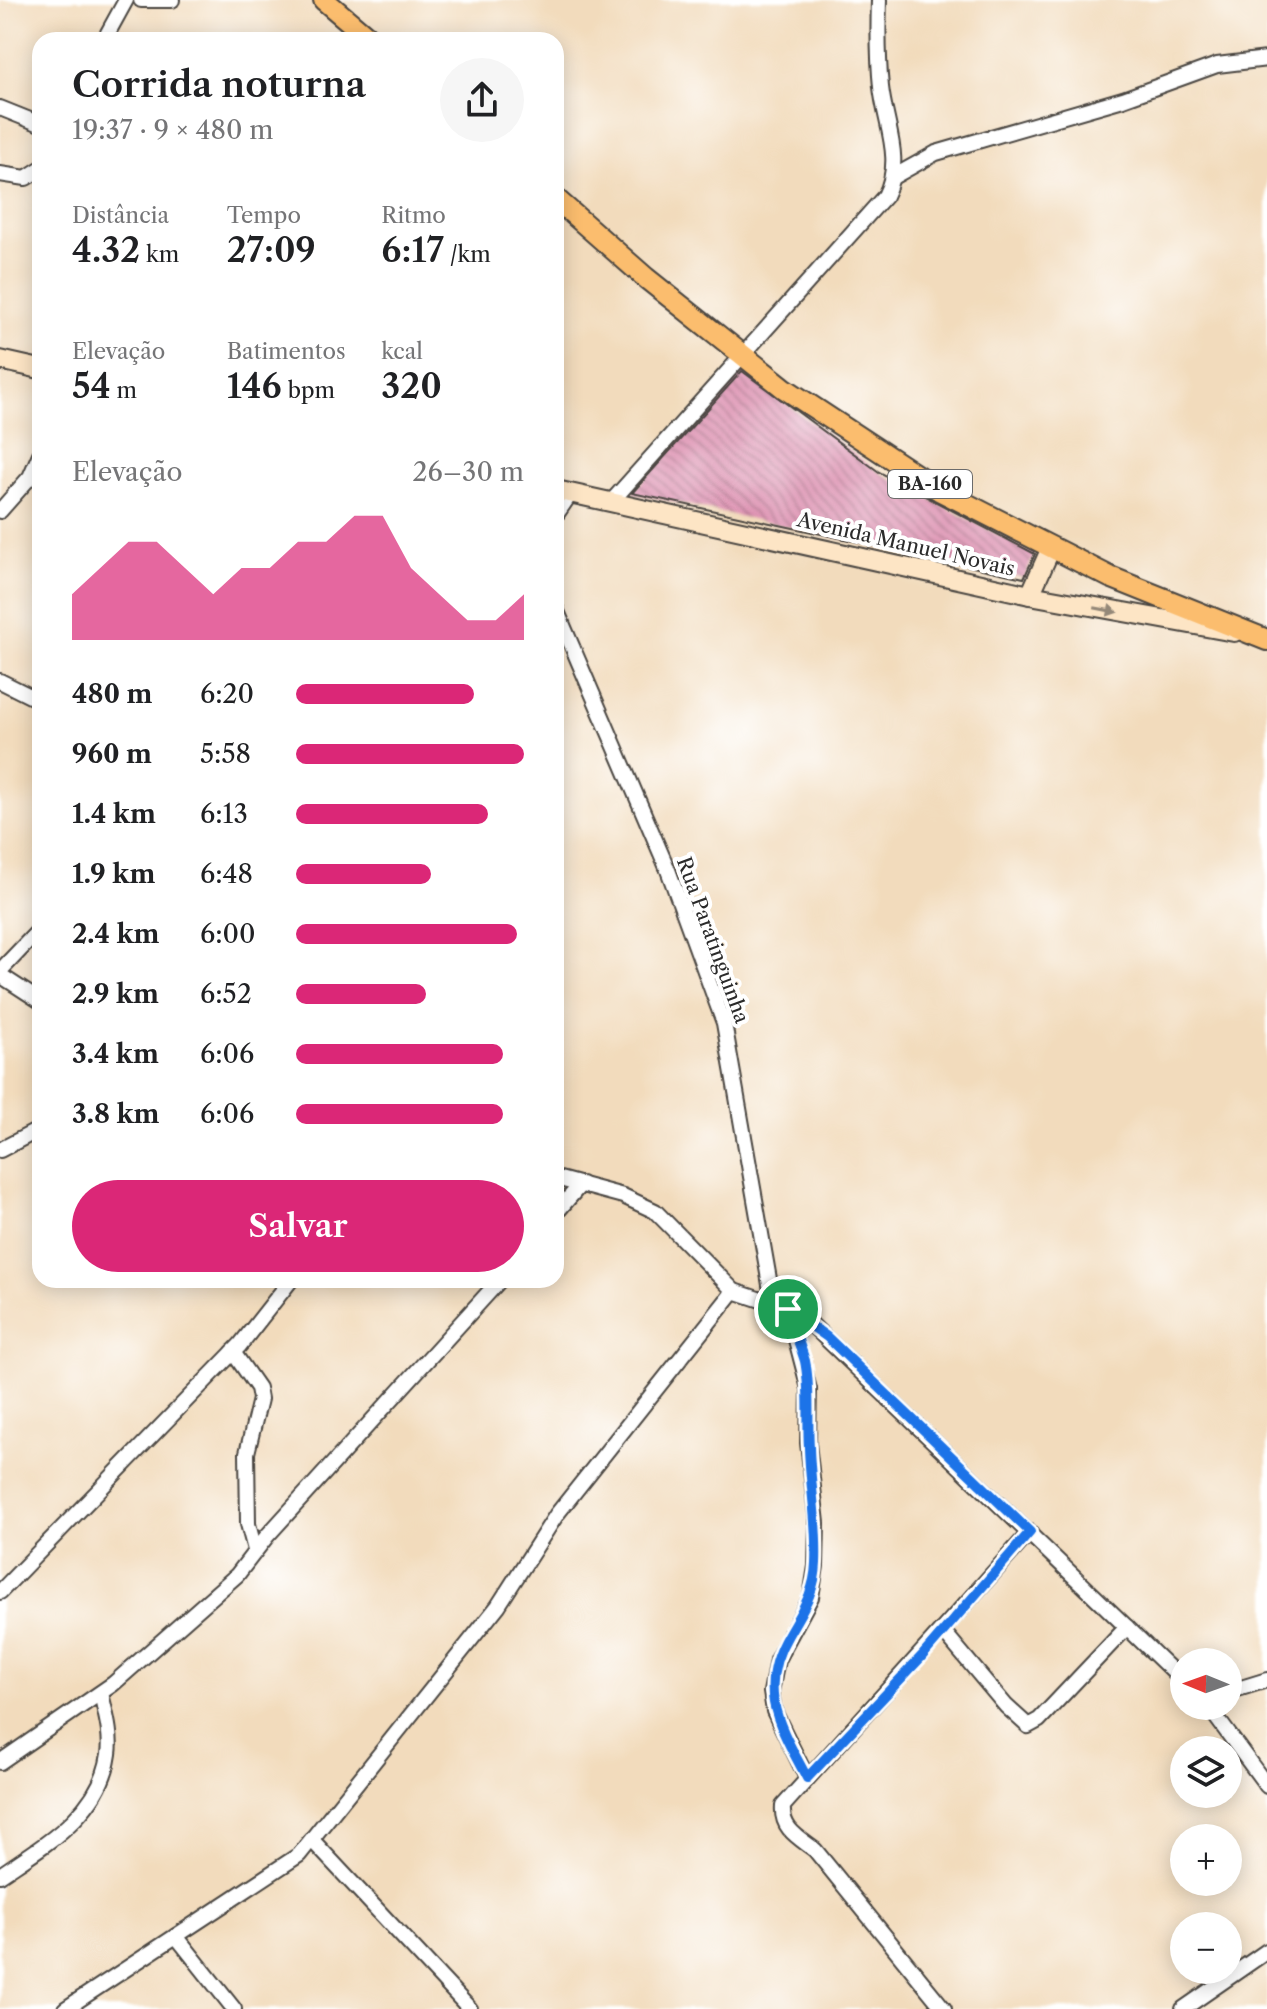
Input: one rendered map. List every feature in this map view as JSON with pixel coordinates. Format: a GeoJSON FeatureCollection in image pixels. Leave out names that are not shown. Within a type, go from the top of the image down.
{"type":"FeatureCollection","features":[{"type":"Feature","properties":{"kind":"main road"},"geometry":{"type":"LineString","coordinates":[[324,0],[362,32]]}},
{"type":"Feature","properties":{"kind":"main road","name":"BA-160"},"geometry":{"type":"LineString","coordinates":[[564,206],[740,355],[856,438],[939,490],[1051,548],[1165,601],[1258,637]]}},
{"type":"Feature","properties":{"kind":"main road"},"geometry":{"type":"LineString","coordinates":[[1158,621],[1166,612],[1165,601]]}},
{"type":"Feature","properties":{"kind":"street"},"geometry":{"type":"LineString","coordinates":[[108,32],[126,0]]}},
{"type":"Feature","properties":{"kind":"street"},"geometry":{"type":"LineString","coordinates":[[141,0],[172,0]]}},
{"type":"Feature","properties":{"kind":"street"},"geometry":{"type":"LineString","coordinates":[[612,501],[740,355],[874,211],[893,177],[893,146],[879,70],[879,0]]}},
{"type":"Feature","properties":{"kind":"street"},"geometry":{"type":"LineString","coordinates":[[893,177],[936,153],[1123,99],[1217,65],[1267,59]]}},
{"type":"Feature","properties":{"kind":"street"},"geometry":{"type":"LineString","coordinates":[[0,108],[32,121]]}},
{"type":"Feature","properties":{"kind":"street"},"geometry":{"type":"LineString","coordinates":[[0,174],[26,178],[32,174]]}},
{"type":"Feature","properties":{"kind":"street"},"geometry":{"type":"LineString","coordinates":[[0,360],[32,367]]}},
{"type":"Feature","properties":{"kind":"street"},"geometry":{"type":"LineString","coordinates":[[0,511],[32,472]]}},
{"type":"Feature","properties":{"kind":"street","name":"Avenida Manuel Novais"},"geometry":{"type":"LineString","coordinates":[[564,492],[1030,595],[1258,637]]}},
{"type":"Feature","properties":{"kind":"street"},"geometry":{"type":"LineString","coordinates":[[1030,595],[1051,548]]}},
{"type":"Feature","properties":{"kind":"street","name":"Rua Paratinguinha"},"geometry":{"type":"LineString","coordinates":[[564,628],[668,870],[720,1012],[730,1048],[773,1302]]}},
{"type":"Feature","properties":{"kind":"street"},"geometry":{"type":"LineString","coordinates":[[0,681],[32,697]]}},
{"type":"Feature","properties":{"kind":"street"},"geometry":{"type":"LineString","coordinates":[[32,938],[0,973],[32,995]]}},
{"type":"Feature","properties":{"kind":"street"},"geometry":{"type":"LineString","coordinates":[[0,1150],[32,1133]]}},
{"type":"Feature","properties":{"kind":"street"},"geometry":{"type":"LineString","coordinates":[[564,1180],[623,1196],[655,1211],[734,1291],[788,1309],[827,1337],[1170,1668]]}},
{"type":"Feature","properties":{"kind":"street"},"geometry":{"type":"LineString","coordinates":[[564,1204],[581,1184]]}},
{"type":"Feature","properties":{"kind":"street"},"geometry":{"type":"LineString","coordinates":[[0,1592],[233,1352],[285,1288]]}},
{"type":"Feature","properties":{"kind":"street"},"geometry":{"type":"LineString","coordinates":[[0,1762],[101,1693],[237,1575],[255,1550],[493,1288]]}},
{"type":"Feature","properties":{"kind":"street"},"geometry":{"type":"LineString","coordinates":[[65,2009],[282,1869],[312,1840],[498,1606],[557,1514],[734,1291]]}},
{"type":"Feature","properties":{"kind":"street"},"geometry":{"type":"LineString","coordinates":[[788,1309],[804,1360],[809,1389],[808,1443],[817,1523],[816,1566],[811,1597],[777,1660],[771,1692],[774,1711],[807,1778]]}},
{"type":"Feature","properties":{"kind":"street"},"geometry":{"type":"LineString","coordinates":[[233,1352],[258,1388],[260,1399],[247,1453],[248,1524],[255,1550]]}},
{"type":"Feature","properties":{"kind":"street"},"geometry":{"type":"LineString","coordinates":[[944,2009],[815,1850],[785,1824],[783,1806],[1030,1532]]}},
{"type":"Feature","properties":{"kind":"street"},"geometry":{"type":"LineString","coordinates":[[943,1631],[1006,1706],[1028,1726],[1039,1720],[1127,1627]]}},
{"type":"Feature","properties":{"kind":"street"},"geometry":{"type":"LineString","coordinates":[[1242,1688],[1267,1680]]}},
{"type":"Feature","properties":{"kind":"street"},"geometry":{"type":"LineString","coordinates":[[0,1875],[68,1828],[94,1791],[109,1755],[101,1693]]}},
{"type":"Feature","properties":{"kind":"street"},"geometry":{"type":"LineString","coordinates":[[1218,1720],[1267,1786]]}},
{"type":"Feature","properties":{"kind":"street"},"geometry":{"type":"LineString","coordinates":[[312,1840],[470,2009]]}},
{"type":"Feature","properties":{"kind":"street"},"geometry":{"type":"LineString","coordinates":[[176,1936],[234,2009]]}},
{"type":"Feature","properties":{"kind":"street"},"geometry":{"type":"LineString","coordinates":[[1183,2009],[1267,1951]]}},
{"type":"Feature","properties":{"kind":"building"},"geometry":{"type":"Polygon","coordinates":[[[742,371],[879,472],[1035,554],[1024,578],[632,493],[742,371]]]}},
{"type":"Feature","properties":{"kind":"route"},"geometry":{"type":"LineString","coordinates":[[788,1309],[827,1337],[1030,1532],[922,1656],[807,1778],[774,1711],[771,1692],[777,1660],[811,1597],[816,1566],[817,1523],[808,1443],[809,1389],[804,1360],[788,1309]]}}]}
